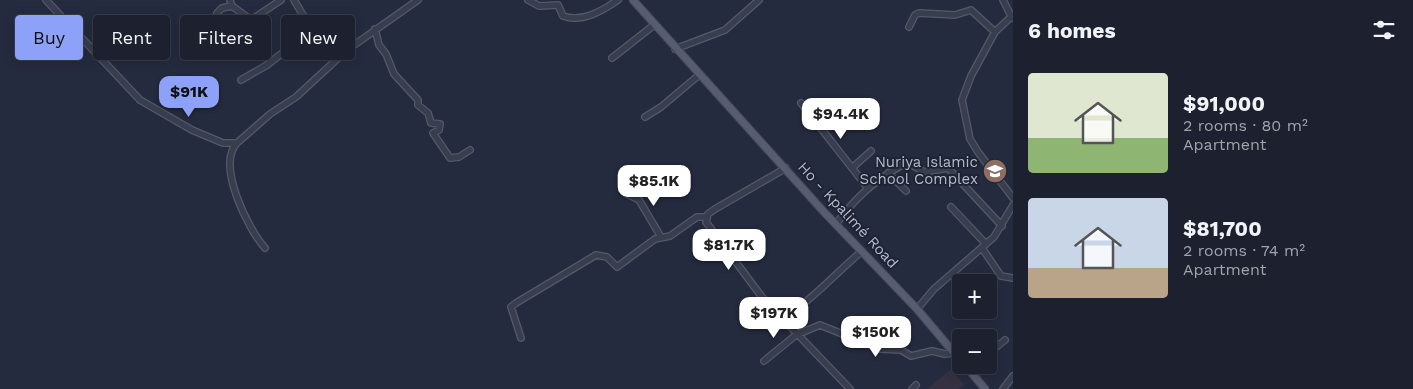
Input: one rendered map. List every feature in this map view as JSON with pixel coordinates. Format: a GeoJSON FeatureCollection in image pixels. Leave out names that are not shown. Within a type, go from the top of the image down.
{"type":"FeatureCollection","features":[{"type":"Feature","properties":{"kind":"main road","name":"Ho - Kpalimé Road"},"geometry":{"type":"LineString","coordinates":[[633,0],[675,49],[917,309],[952,351]]}},
{"type":"Feature","properties":{"kind":"main road"},"geometry":{"type":"LineString","coordinates":[[975,374],[985,389]]}},
{"type":"Feature","properties":{"kind":"street"},"geometry":{"type":"LineString","coordinates":[[46,0],[140,100],[192,130],[224,142],[237,142]]}},
{"type":"Feature","properties":{"kind":"street"},"geometry":{"type":"LineString","coordinates":[[258,15],[281,0]]}},
{"type":"Feature","properties":{"kind":"street"},"geometry":{"type":"LineString","coordinates":[[294,0],[303,15]]}},
{"type":"Feature","properties":{"kind":"street"},"geometry":{"type":"LineString","coordinates":[[355,44],[418,0]]}},
{"type":"Feature","properties":{"kind":"street"},"geometry":{"type":"LineString","coordinates":[[528,0],[539,6],[558,5],[563,16],[572,19],[594,13],[618,0]]}},
{"type":"Feature","properties":{"kind":"street"},"geometry":{"type":"LineString","coordinates":[[675,49],[726,30],[759,0]]}},
{"type":"Feature","properties":{"kind":"street"},"geometry":{"type":"LineString","coordinates":[[1003,0],[1012,18],[995,32],[971,76],[962,100],[974,146],[1013,198]]}},
{"type":"Feature","properties":{"kind":"street"},"geometry":{"type":"LineString","coordinates":[[217,13],[231,3],[245,15]]}},
{"type":"Feature","properties":{"kind":"street"},"geometry":{"type":"LineString","coordinates":[[909,27],[915,16],[920,13],[955,15],[971,10],[995,32]]}},
{"type":"Feature","properties":{"kind":"street"},"geometry":{"type":"LineString","coordinates":[[612,58],[654,25]]}},
{"type":"Feature","properties":{"kind":"street"},"geometry":{"type":"LineString","coordinates":[[375,29],[379,45],[386,54],[394,74],[418,100],[418,105],[428,113],[432,123],[440,124],[439,130],[433,133],[441,147],[450,158],[459,157],[470,150]]}},
{"type":"Feature","properties":{"kind":"street"},"geometry":{"type":"LineString","coordinates":[[241,80],[267,65],[281,54]]}},
{"type":"Feature","properties":{"kind":"street"},"geometry":{"type":"LineString","coordinates":[[266,248],[258,239],[237,200],[230,174],[232,148],[270,114],[296,97],[336,60]]}},
{"type":"Feature","properties":{"kind":"street"},"geometry":{"type":"LineString","coordinates":[[646,117],[661,107],[699,74]]}},
{"type":"Feature","properties":{"kind":"street"},"geometry":{"type":"LineString","coordinates":[[801,103],[867,187]]}},
{"type":"Feature","properties":{"kind":"street"},"geometry":{"type":"LineString","coordinates":[[852,168],[871,151]]}},
{"type":"Feature","properties":{"kind":"street"},"geometry":{"type":"LineString","coordinates":[[836,224],[852,202],[867,187],[906,164],[924,172],[948,168],[1002,226]]}},
{"type":"Feature","properties":{"kind":"street"},"geometry":{"type":"LineString","coordinates":[[521,338],[511,307],[516,303],[596,255],[607,257],[617,267],[649,243],[661,237],[670,236],[697,217],[706,217],[761,181],[786,168]]}},
{"type":"Feature","properties":{"kind":"street"},"geometry":{"type":"LineString","coordinates":[[888,173],[906,191]]}},
{"type":"Feature","properties":{"kind":"street"},"geometry":{"type":"LineString","coordinates":[[627,194],[639,200],[661,237]]}},
{"type":"Feature","properties":{"kind":"street"},"geometry":{"type":"LineString","coordinates":[[917,309],[934,289],[984,246],[1002,226],[1013,205]]}},
{"type":"Feature","properties":{"kind":"street"},"geometry":{"type":"LineString","coordinates":[[951,207],[984,246],[1001,276],[1013,278]]}},
{"type":"Feature","properties":{"kind":"street"},"geometry":{"type":"LineString","coordinates":[[706,217],[709,228],[762,297],[796,335],[850,389]]}},
{"type":"Feature","properties":{"kind":"street"},"geometry":{"type":"LineString","coordinates":[[782,320],[802,306],[862,251]]}},
{"type":"Feature","properties":{"kind":"street"},"geometry":{"type":"LineString","coordinates":[[764,361],[796,335],[820,325],[880,349],[901,350],[912,356],[932,351],[944,354],[952,353]]}},
{"type":"Feature","properties":{"kind":"street"},"geometry":{"type":"LineString","coordinates":[[997,346],[1005,340]]}},
{"type":"Feature","properties":{"kind":"street"},"geometry":{"type":"LineString","coordinates":[[1003,389],[1013,376]]}},
{"type":"Feature","properties":{"kind":"shaded area"},"geometry":{"type":"Polygon","coordinates":[[[951,369],[952,374],[955,374],[964,385],[958,389],[927,389],[951,369]]]}},
{"type":"Feature","properties":{"kind":"place","name":"Nuriya Islamic School Complex"},"geometry":{"type":"Point","coordinates":[995,171]}}]}
